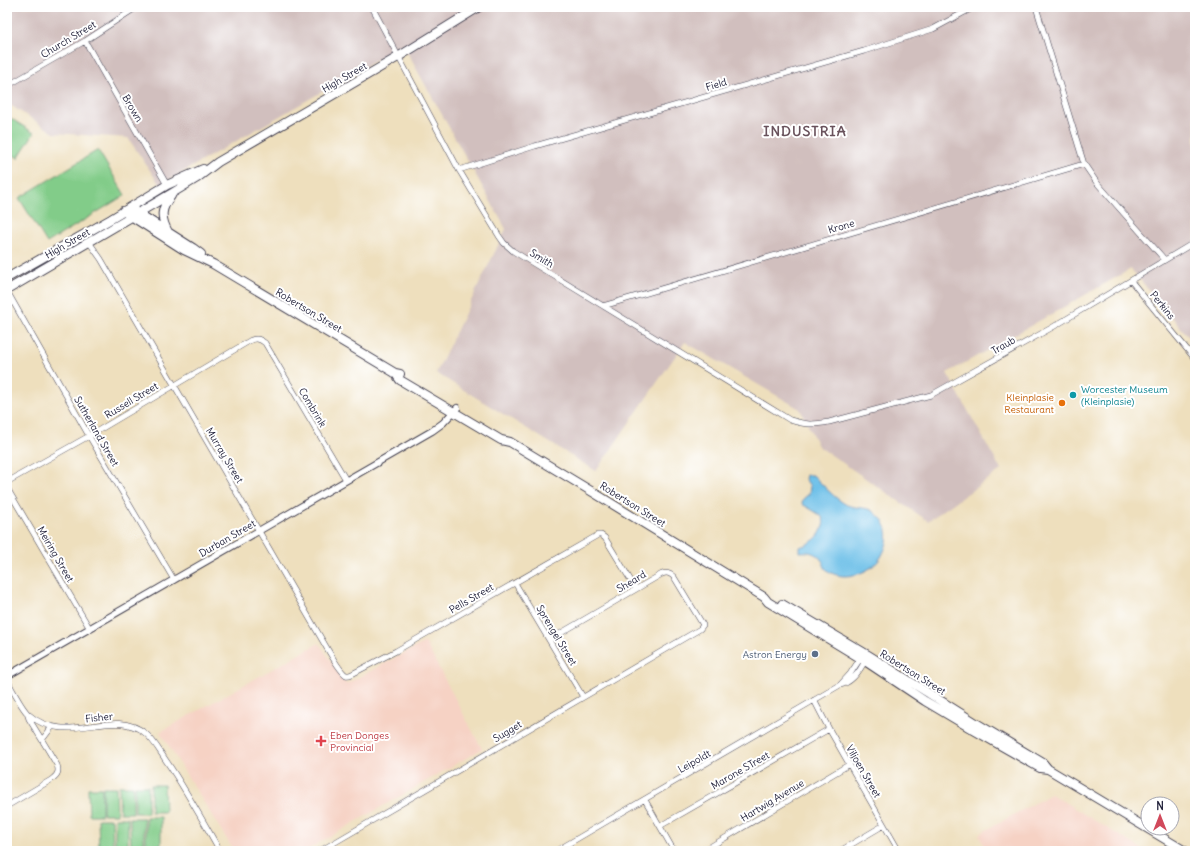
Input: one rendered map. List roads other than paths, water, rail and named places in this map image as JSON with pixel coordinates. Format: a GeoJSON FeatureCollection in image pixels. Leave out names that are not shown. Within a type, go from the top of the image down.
{"type":"FeatureCollection","features":[{"type":"Feature","properties":{"kind":"main road","name":"High Street"},"geometry":{"type":"LineString","coordinates":[[7,278],[167,185],[218,162],[479,7]]}},
{"type":"Feature","properties":{"kind":"main road","name":"High Street"},"geometry":{"type":"LineString","coordinates":[[7,291],[197,178],[218,162]]}},
{"type":"Feature","properties":{"kind":"main road"},"geometry":{"type":"LineString","coordinates":[[168,232],[163,223],[163,212],[165,204],[174,192]]}},
{"type":"Feature","properties":{"kind":"main road","name":"Robertson Street"},"geometry":{"type":"LineString","coordinates":[[126,210],[168,232],[193,248],[213,264]]}},
{"type":"Feature","properties":{"kind":"main road","name":"Robertson Street"},"geometry":{"type":"LineString","coordinates":[[135,215],[184,250],[213,264],[395,373],[400,380],[455,410],[501,440],[510,442],[764,597],[768,602],[864,657],[925,701],[1040,768],[1048,769],[1185,851]]}},
{"type":"Feature","properties":{"kind":"street","name":"Church Street"},"geometry":{"type":"LineString","coordinates":[[7,86],[137,7]]}},
{"type":"Feature","properties":{"kind":"street","name":"Smith"},"geometry":{"type":"LineString","coordinates":[[372,7],[459,170],[504,243],[513,251],[790,420],[805,424]]}},
{"type":"Feature","properties":{"kind":"street","name":"Field"},"geometry":{"type":"LineString","coordinates":[[459,170],[542,144],[864,51],[933,29],[974,7]]}},
{"type":"Feature","properties":{"kind":"street"},"geometry":{"type":"LineString","coordinates":[[1036,7],[1084,164],[1097,183],[1165,260]]}},
{"type":"Feature","properties":{"kind":"street","name":"Brown"},"geometry":{"type":"LineString","coordinates":[[85,40],[114,94],[167,185]]}},
{"type":"Feature","properties":{"kind":"street","name":"Krone"},"geometry":{"type":"LineString","coordinates":[[603,306],[1084,164]]}},
{"type":"Feature","properties":{"kind":"street","name":"Murray Street"},"geometry":{"type":"LineString","coordinates":[[89,242],[101,260],[340,669],[344,674],[348,675]]}},
{"type":"Feature","properties":{"kind":"street","name":"Traub"},"geometry":{"type":"LineString","coordinates":[[805,424],[829,422],[931,395],[1053,327],[1195,242]]}},
{"type":"Feature","properties":{"kind":"street","name":"Perkins"},"geometry":{"type":"LineString","coordinates":[[1131,281],[1195,359]]}},
{"type":"Feature","properties":{"kind":"street","name":"Sutherland Street"},"geometry":{"type":"LineString","coordinates":[[7,291],[89,436],[174,580]]}},
{"type":"Feature","properties":{"kind":"street","name":"Russell Street"},"geometry":{"type":"LineString","coordinates":[[7,482],[89,436],[251,340],[258,339],[265,343]]}},
{"type":"Feature","properties":{"kind":"street","name":"Combrink"},"geometry":{"type":"LineString","coordinates":[[265,343],[346,480]]}},
{"type":"Feature","properties":{"kind":"street","name":"Durban Street"},"geometry":{"type":"LineString","coordinates":[[7,676],[432,432],[455,410]]}},
{"type":"Feature","properties":{"kind":"street","name":"Meiring Street"},"geometry":{"type":"LineString","coordinates":[[7,488],[90,629]]}},
{"type":"Feature","properties":{"kind":"street","name":"Pells Street"},"geometry":{"type":"LineString","coordinates":[[348,675],[396,651],[596,535],[602,535],[605,538],[636,589]]}},
{"type":"Feature","properties":{"kind":"street","name":"Sheard"},"geometry":{"type":"LineString","coordinates":[[549,640],[667,572],[671,573],[678,583],[703,626]]}},
{"type":"Feature","properties":{"kind":"street","name":"Sprengel Street"},"geometry":{"type":"LineString","coordinates":[[515,583],[583,697]]}},
{"type":"Feature","properties":{"kind":"street","name":"Sugget"},"geometry":{"type":"LineString","coordinates":[[320,851],[703,626]]}},
{"type":"Feature","properties":{"kind":"street","name":"Leipoldt"},"geometry":{"type":"LineString","coordinates":[[556,851],[840,685],[864,657]]}},
{"type":"Feature","properties":{"kind":"street","name":"Fisher"},"geometry":{"type":"LineString","coordinates":[[7,680],[27,712],[52,727],[72,728],[124,723],[134,726],[144,732],[157,746],[220,851]]}},
{"type":"Feature","properties":{"kind":"street","name":"Viljoen Street"},"geometry":{"type":"LineString","coordinates":[[814,700],[899,851]]}},
{"type":"Feature","properties":{"kind":"street"},"geometry":{"type":"LineString","coordinates":[[7,806],[57,776],[57,765],[29,719],[27,712]]}},
{"type":"Feature","properties":{"kind":"street"},"geometry":{"type":"LineString","coordinates":[[42,740],[52,727]]}},
{"type":"Feature","properties":{"kind":"street","name":"Marone STreet"},"geometry":{"type":"LineString","coordinates":[[660,826],[829,729]]}},
{"type":"Feature","properties":{"kind":"street","name":"Hartwig Avenue"},"geometry":{"type":"LineString","coordinates":[[703,851],[850,764]]}},
{"type":"Feature","properties":{"kind":"street"},"geometry":{"type":"LineString","coordinates":[[645,800],[674,851]]}},
{"type":"Feature","properties":{"kind":"street"},"geometry":{"type":"LineString","coordinates":[[840,851],[884,825]]}},
{"type":"Feature","properties":{"kind":"water"},"geometry":{"type":"Polygon","coordinates":[[[806,475],[813,475],[829,492],[847,505],[865,508],[881,518],[887,528],[888,534],[886,546],[881,557],[870,568],[855,575],[838,575],[831,573],[826,569],[821,559],[816,555],[810,552],[800,552],[800,547],[808,544],[820,534],[824,523],[823,518],[820,515],[802,504],[803,499],[809,494],[810,486],[805,479],[806,475]]]}},
{"type":"Feature","properties":{"kind":"place","name":"Worcester Museum (Kleinplasie)"},"geometry":{"type":"Point","coordinates":[1073,395]}},
{"type":"Feature","properties":{"kind":"place","name":"Kleinplasie Restaurant"},"geometry":{"type":"Point","coordinates":[1062,403]}},
{"type":"Feature","properties":{"kind":"place","name":"Astron Energy"},"geometry":{"type":"Point","coordinates":[815,654]}},
{"type":"Feature","properties":{"kind":"place","name":"Eben Donges Provincial"},"geometry":{"type":"Point","coordinates":[321,741]}},
{"type":"Feature","properties":{"kind":"district","name":"INDUSTRIA"},"geometry":{"type":"Point","coordinates":[805,131]}}]}
